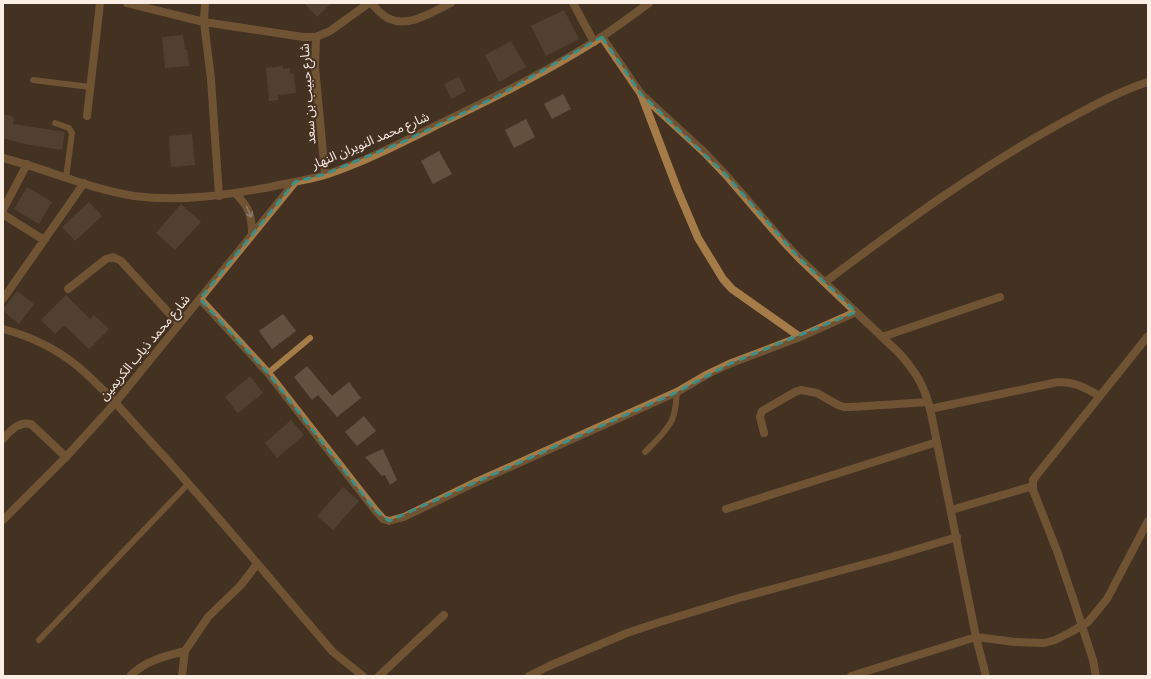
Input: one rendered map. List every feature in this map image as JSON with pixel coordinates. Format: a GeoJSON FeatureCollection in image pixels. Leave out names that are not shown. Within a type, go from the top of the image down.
{"type":"FeatureCollection","features":[{"type":"Feature","properties":{"kind":"street"},"geometry":{"type":"LineString","coordinates":[[87,116],[100,3]]}},
{"type":"Feature","properties":{"kind":"street","name":"شارع حبيب بن سعد"},"geometry":{"type":"LineString","coordinates":[[127,3],[145,5],[204,22],[303,37],[316,37],[315,67],[325,174]]}},
{"type":"Feature","properties":{"kind":"street"},"geometry":{"type":"LineString","coordinates":[[205,3],[204,22],[211,79],[219,196]]}},
{"type":"Feature","properties":{"kind":"street"},"geometry":{"type":"LineString","coordinates":[[316,37],[330,31],[370,3],[390,20],[408,22],[451,3]]}},
{"type":"Feature","properties":{"kind":"street"},"geometry":{"type":"LineString","coordinates":[[573,3],[594,42]]}},
{"type":"Feature","properties":{"kind":"street","name":"شارع محمد النويران النهار"},"geometry":{"type":"LineString","coordinates":[[3,158],[27,164],[66,178],[134,196],[179,198],[219,196],[295,182],[325,174],[350,165],[466,112],[533,77],[594,42],[649,3]]}},
{"type":"Feature","properties":{"kind":"street"},"geometry":{"type":"LineString","coordinates":[[602,37],[641,94],[726,174],[782,240],[910,364],[918,377],[929,405],[976,637],[986,676]]}},
{"type":"Feature","properties":{"kind":"street"},"geometry":{"type":"LineString","coordinates":[[825,282],[874,245],[1000,158],[1031,139],[1103,100],[1148,82]]}},
{"type":"Feature","properties":{"kind":"street"},"geometry":{"type":"LineString","coordinates":[[641,94],[678,191],[698,238],[723,279],[732,289],[800,337]]}},
{"type":"Feature","properties":{"kind":"street"},"geometry":{"type":"LineString","coordinates":[[27,164],[3,210],[4,216],[44,240]]}},
{"type":"Feature","properties":{"kind":"street","name":"شارع محمد ذياب الكريمين"},"geometry":{"type":"LineString","coordinates":[[3,520],[66,457],[115,403],[295,182]]}},
{"type":"Feature","properties":{"kind":"street"},"geometry":{"type":"LineString","coordinates":[[3,299],[84,183]]}},
{"type":"Feature","properties":{"kind":"street"},"geometry":{"type":"LineString","coordinates":[[235,193],[244,202],[251,216],[252,234]]}},
{"type":"Feature","properties":{"kind":"street"},"geometry":{"type":"LineString","coordinates":[[68,289],[106,259],[113,257],[121,261],[180,324]]}},
{"type":"Feature","properties":{"kind":"street"},"geometry":{"type":"LineString","coordinates":[[882,337],[1000,296]]}},
{"type":"Feature","properties":{"kind":"street"},"geometry":{"type":"LineString","coordinates":[[200,299],[268,373],[375,510],[383,519],[388,521],[404,517],[474,483],[678,392],[708,374],[729,364],[800,337],[856,312]]}},
{"type":"Feature","properties":{"kind":"street"},"geometry":{"type":"LineString","coordinates":[[3,329],[40,343],[58,352],[76,365],[96,384],[189,483],[333,652],[362,676]]}},
{"type":"Feature","properties":{"kind":"street"},"geometry":{"type":"LineString","coordinates":[[1096,676],[1093,660],[1057,551],[1036,498],[1033,480],[1148,336]]}},
{"type":"Feature","properties":{"kind":"street"},"geometry":{"type":"LineString","coordinates":[[764,433],[760,417],[762,411],[798,391],[817,392],[844,407],[929,405],[1058,382],[1074,383],[1100,396]]}},
{"type":"Feature","properties":{"kind":"street"},"geometry":{"type":"LineString","coordinates":[[3,439],[17,426],[26,423],[31,424],[66,457]]}},
{"type":"Feature","properties":{"kind":"street"},"geometry":{"type":"LineString","coordinates":[[726,510],[937,442]]}},
{"type":"Feature","properties":{"kind":"street"},"geometry":{"type":"LineString","coordinates":[[951,510],[1033,486]]}},
{"type":"Feature","properties":{"kind":"street"},"geometry":{"type":"LineString","coordinates":[[851,676],[976,637],[1015,642],[1044,643],[1055,640],[1082,626],[1095,615],[1107,599],[1148,521]]}},
{"type":"Feature","properties":{"kind":"street"},"geometry":{"type":"LineString","coordinates":[[529,676],[626,633],[739,598],[891,557],[956,537]]}},
{"type":"Feature","properties":{"kind":"street"},"geometry":{"type":"LineString","coordinates":[[182,676],[185,651],[208,617],[241,585],[257,564]]}},
{"type":"Feature","properties":{"kind":"street"},"geometry":{"type":"LineString","coordinates":[[379,676],[444,615]]}},
{"type":"Feature","properties":{"kind":"street"},"geometry":{"type":"LineString","coordinates":[[130,676],[149,662],[167,655],[185,651]]}},
{"type":"Feature","properties":{"kind":"lane"},"geometry":{"type":"LineString","coordinates":[[33,80],[90,87]]}},
{"type":"Feature","properties":{"kind":"lane"},"geometry":{"type":"LineString","coordinates":[[55,123],[69,128],[72,133],[66,178]]}},
{"type":"Feature","properties":{"kind":"lane"},"geometry":{"type":"LineString","coordinates":[[268,373],[310,338]]}},
{"type":"Feature","properties":{"kind":"lane"},"geometry":{"type":"LineString","coordinates":[[645,452],[666,429],[672,419],[678,392]]}},
{"type":"Feature","properties":{"kind":"lane"},"geometry":{"type":"LineString","coordinates":[[39,640],[189,483]]}},
{"type":"Feature","properties":{"kind":"highlighted area"},"geometry":{"type":"Polygon","coordinates":[[[602,37],[641,94],[726,175],[799,258],[856,312],[729,364],[677,392],[389,521],[375,510],[268,373],[200,299],[295,182],[325,174],[405,141],[498,96],[602,37]]]}},
{"type":"Feature","properties":{"kind":"building"},"geometry":{"type":"Polygon","coordinates":[[[304,3],[331,3],[317,17],[304,3]]]}},
{"type":"Feature","properties":{"kind":"building"},"geometry":{"type":"Polygon","coordinates":[[[564,10],[579,39],[546,56],[531,26],[564,10]]]}},
{"type":"Feature","properties":{"kind":"building"},"geometry":{"type":"Polygon","coordinates":[[[183,35],[189,66],[165,68],[162,37],[183,35]]]}},
{"type":"Feature","properties":{"kind":"building"},"geometry":{"type":"Polygon","coordinates":[[[511,41],[526,67],[499,82],[485,55],[511,41]]]}},
{"type":"Feature","properties":{"kind":"building"},"geometry":{"type":"Polygon","coordinates":[[[283,66],[283,69],[290,68],[290,74],[294,73],[296,93],[278,95],[278,100],[269,101],[266,68],[283,66]]]}},
{"type":"Feature","properties":{"kind":"building"},"geometry":{"type":"Polygon","coordinates":[[[459,77],[466,91],[451,99],[444,84],[459,77]]]}},
{"type":"Feature","properties":{"kind":"building"},"geometry":{"type":"Polygon","coordinates":[[[563,94],[571,109],[552,119],[544,104],[563,94]]]}},
{"type":"Feature","properties":{"kind":"building"},"geometry":{"type":"Polygon","coordinates":[[[3,114],[14,117],[13,124],[65,132],[62,150],[25,144],[3,138],[3,114]]]}},
{"type":"Feature","properties":{"kind":"building"},"geometry":{"type":"Polygon","coordinates":[[[526,119],[535,137],[514,148],[505,130],[526,119]]]}},
{"type":"Feature","properties":{"kind":"building"},"geometry":{"type":"Polygon","coordinates":[[[192,134],[195,165],[171,167],[169,136],[192,134]]]}},
{"type":"Feature","properties":{"kind":"building"},"geometry":{"type":"Polygon","coordinates":[[[439,151],[452,174],[433,184],[421,161],[439,151]]]}},
{"type":"Feature","properties":{"kind":"building"},"geometry":{"type":"Polygon","coordinates":[[[27,187],[52,202],[39,224],[14,209],[27,187]]]}},
{"type":"Feature","properties":{"kind":"building"},"geometry":{"type":"Polygon","coordinates":[[[89,202],[102,216],[75,241],[62,227],[89,202]]]}},
{"type":"Feature","properties":{"kind":"building"},"geometry":{"type":"Polygon","coordinates":[[[181,204],[201,222],[175,250],[156,233],[181,204]]]}},
{"type":"Feature","properties":{"kind":"building"},"geometry":{"type":"Polygon","coordinates":[[[17,291],[34,304],[19,324],[3,311],[17,291]]]}},
{"type":"Feature","properties":{"kind":"building"},"geometry":{"type":"Polygon","coordinates":[[[66,295],[90,319],[94,315],[109,329],[89,349],[64,325],[55,334],[41,320],[66,295]]]}},
{"type":"Feature","properties":{"kind":"building"},"geometry":{"type":"Polygon","coordinates":[[[283,314],[296,331],[272,349],[259,331],[283,314]]]}},
{"type":"Feature","properties":{"kind":"building"},"geometry":{"type":"Polygon","coordinates":[[[307,366],[332,396],[349,382],[361,398],[337,417],[318,395],[312,400],[294,377],[307,366]]]}},
{"type":"Feature","properties":{"kind":"building"},"geometry":{"type":"Polygon","coordinates":[[[250,376],[263,393],[238,413],[225,397],[250,376]]]}},
{"type":"Feature","properties":{"kind":"building"},"geometry":{"type":"Polygon","coordinates":[[[364,416],[376,431],[357,446],[345,432],[364,416]]]}},
{"type":"Feature","properties":{"kind":"building"},"geometry":{"type":"Polygon","coordinates":[[[291,420],[304,435],[277,458],[265,443],[291,420]]]}},
{"type":"Feature","properties":{"kind":"building"},"geometry":{"type":"Polygon","coordinates":[[[383,449],[397,480],[390,485],[385,475],[382,476],[365,457],[383,449]]]}},
{"type":"Feature","properties":{"kind":"building"},"geometry":{"type":"Polygon","coordinates":[[[343,487],[359,501],[333,530],[317,516],[343,487]]]}}]}
